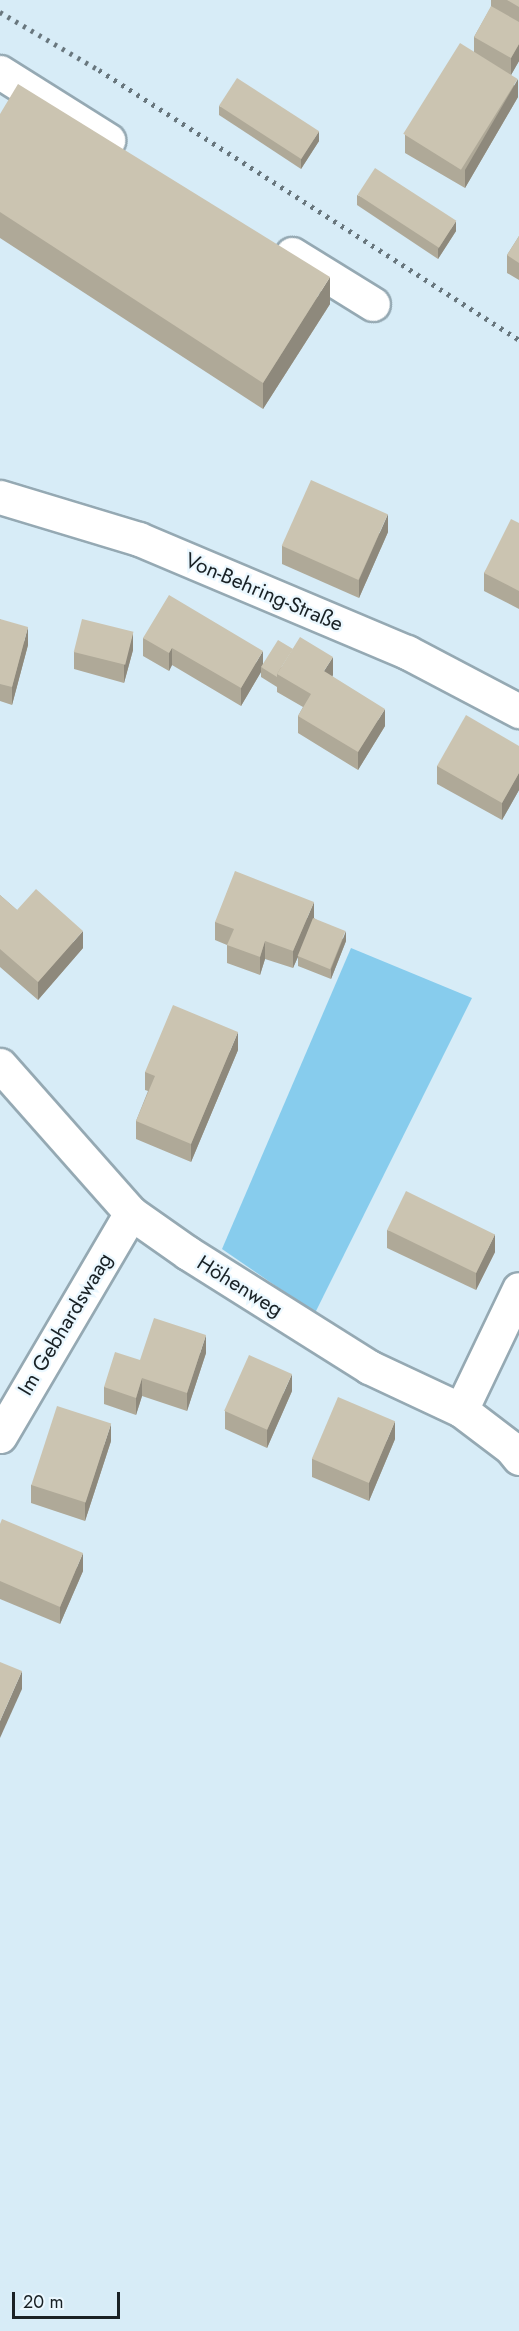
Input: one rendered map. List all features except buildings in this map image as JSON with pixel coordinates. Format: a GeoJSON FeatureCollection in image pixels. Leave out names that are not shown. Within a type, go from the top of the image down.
{"type":"FeatureCollection","features":[{"type":"Feature","properties":{"kind":"street"},"geometry":{"type":"LineString","coordinates":[[0,72],[131,154]]}},
{"type":"Feature","properties":{"kind":"street"},"geometry":{"type":"LineString","coordinates":[[262,235],[373,304]]}},
{"type":"Feature","properties":{"kind":"street","name":"Von-Behring-Straße"},"geometry":{"type":"LineString","coordinates":[[0,498],[139,539],[407,652],[519,711]]}},
{"type":"Feature","properties":{"kind":"street","name":"Höhenweg"},"geometry":{"type":"LineString","coordinates":[[0,1065],[131,1213],[188,1253],[369,1367],[461,1410],[511,1448],[519,1458]]}},
{"type":"Feature","properties":{"kind":"street","name":"Im Gebhardswaag"},"geometry":{"type":"LineString","coordinates":[[0,1437],[131,1213]]}},
{"type":"Feature","properties":{"kind":"street"},"geometry":{"type":"LineString","coordinates":[[461,1410],[519,1289]]}},
{"type":"Feature","properties":{"kind":"shaded area"},"geometry":{"type":"Polygon","coordinates":[[[351,948],[472,998],[315,1313],[222,1249],[351,948]]]}},
{"type":"Feature","properties":{"kind":"railway"},"geometry":{"type":"LineString","coordinates":[[0,12],[99,70],[519,340]]}}]}
